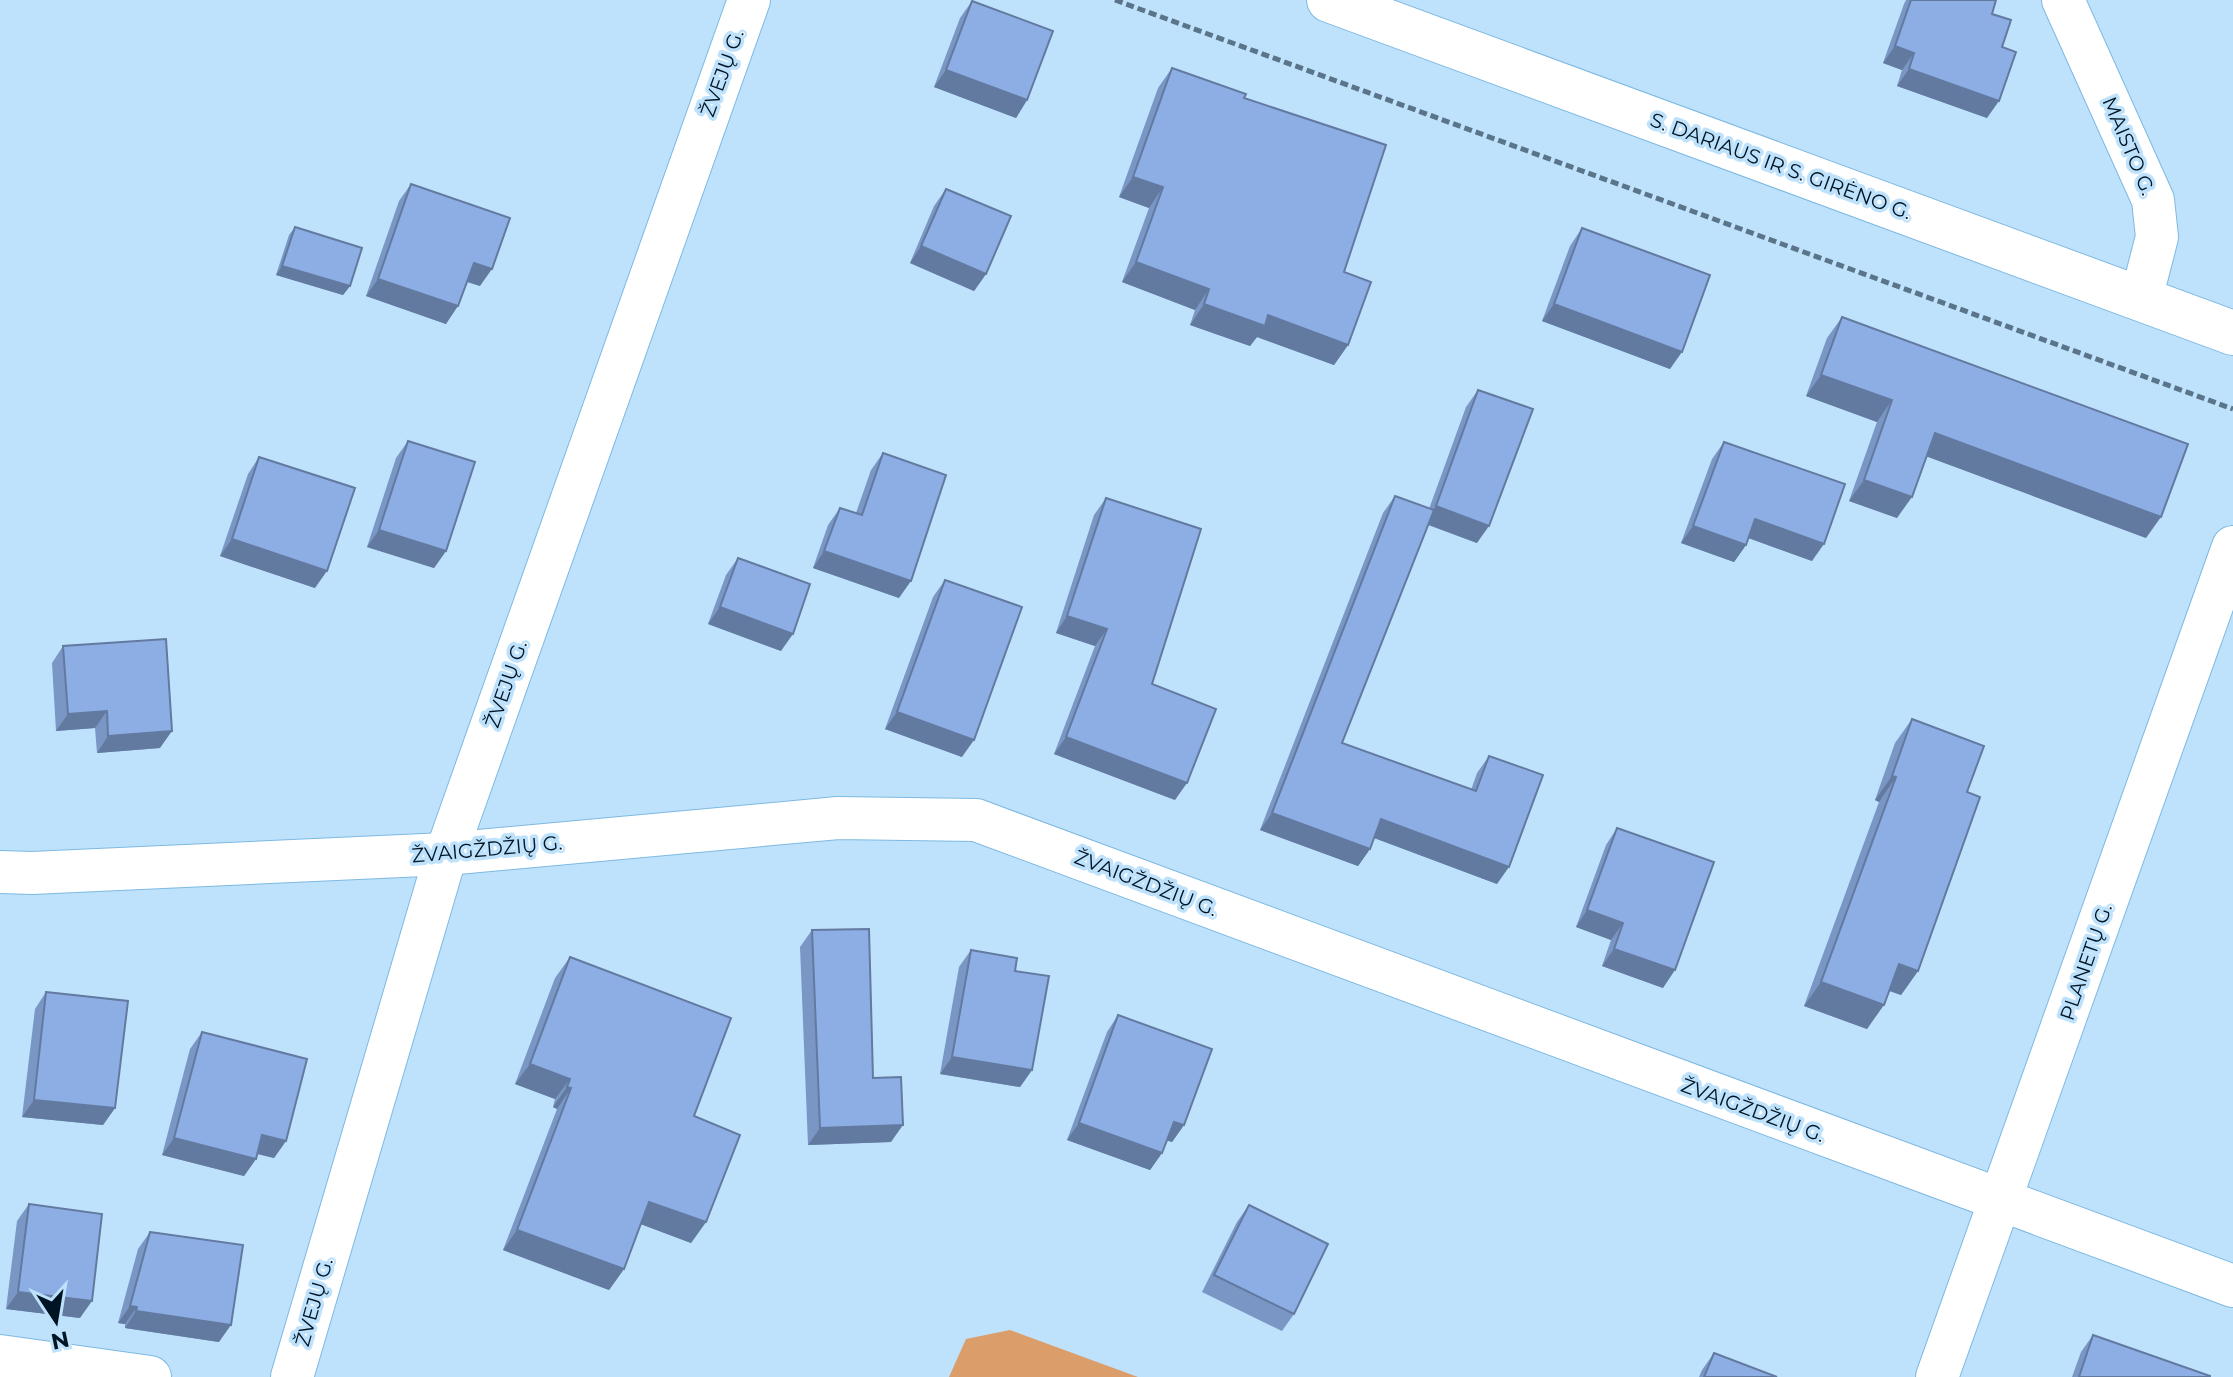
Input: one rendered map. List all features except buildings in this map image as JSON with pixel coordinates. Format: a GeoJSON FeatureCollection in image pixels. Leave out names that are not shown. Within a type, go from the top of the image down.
{"type":"FeatureCollection","features":[{"type":"Feature","properties":{"kind":"street","name":"ŽVEJŲ G."},"geometry":{"type":"LineString","coordinates":[[292,1377],[446,854],[679,189],[749,0]]}},
{"type":"Feature","properties":{"kind":"street","name":"S. DARIAUS IR S. GIRĖNO G."},"geometry":{"type":"LineString","coordinates":[[1329,0],[2233,333]]}},
{"type":"Feature","properties":{"kind":"street","name":"MAISTO G."},"geometry":{"type":"LineString","coordinates":[[2063,0],[2153,200],[2157,237],[2141,299]]}},
{"type":"Feature","properties":{"kind":"street","name":"PLANETŲ G."},"geometry":{"type":"LineString","coordinates":[[1937,1377],[2233,547]]}},
{"type":"Feature","properties":{"kind":"street","name":"ŽVAIGŽDŽIŲ G."},"geometry":{"type":"LineString","coordinates":[[0,872],[446,854],[838,818],[976,820],[2001,1203],[2233,1286]]}},
{"type":"Feature","properties":{"kind":"street"},"geometry":{"type":"LineString","coordinates":[[0,1356],[150,1377]]}},
{"type":"Feature","properties":{"kind":"path"},"geometry":{"type":"LineString","coordinates":[[1115,0],[2233,409]]}},
{"type":"Feature","properties":{"kind":"shaded area"},"geometry":{"type":"Polygon","coordinates":[[[1010,1330],[1138,1377],[949,1377],[966,1339],[1010,1330]]]}}]}
